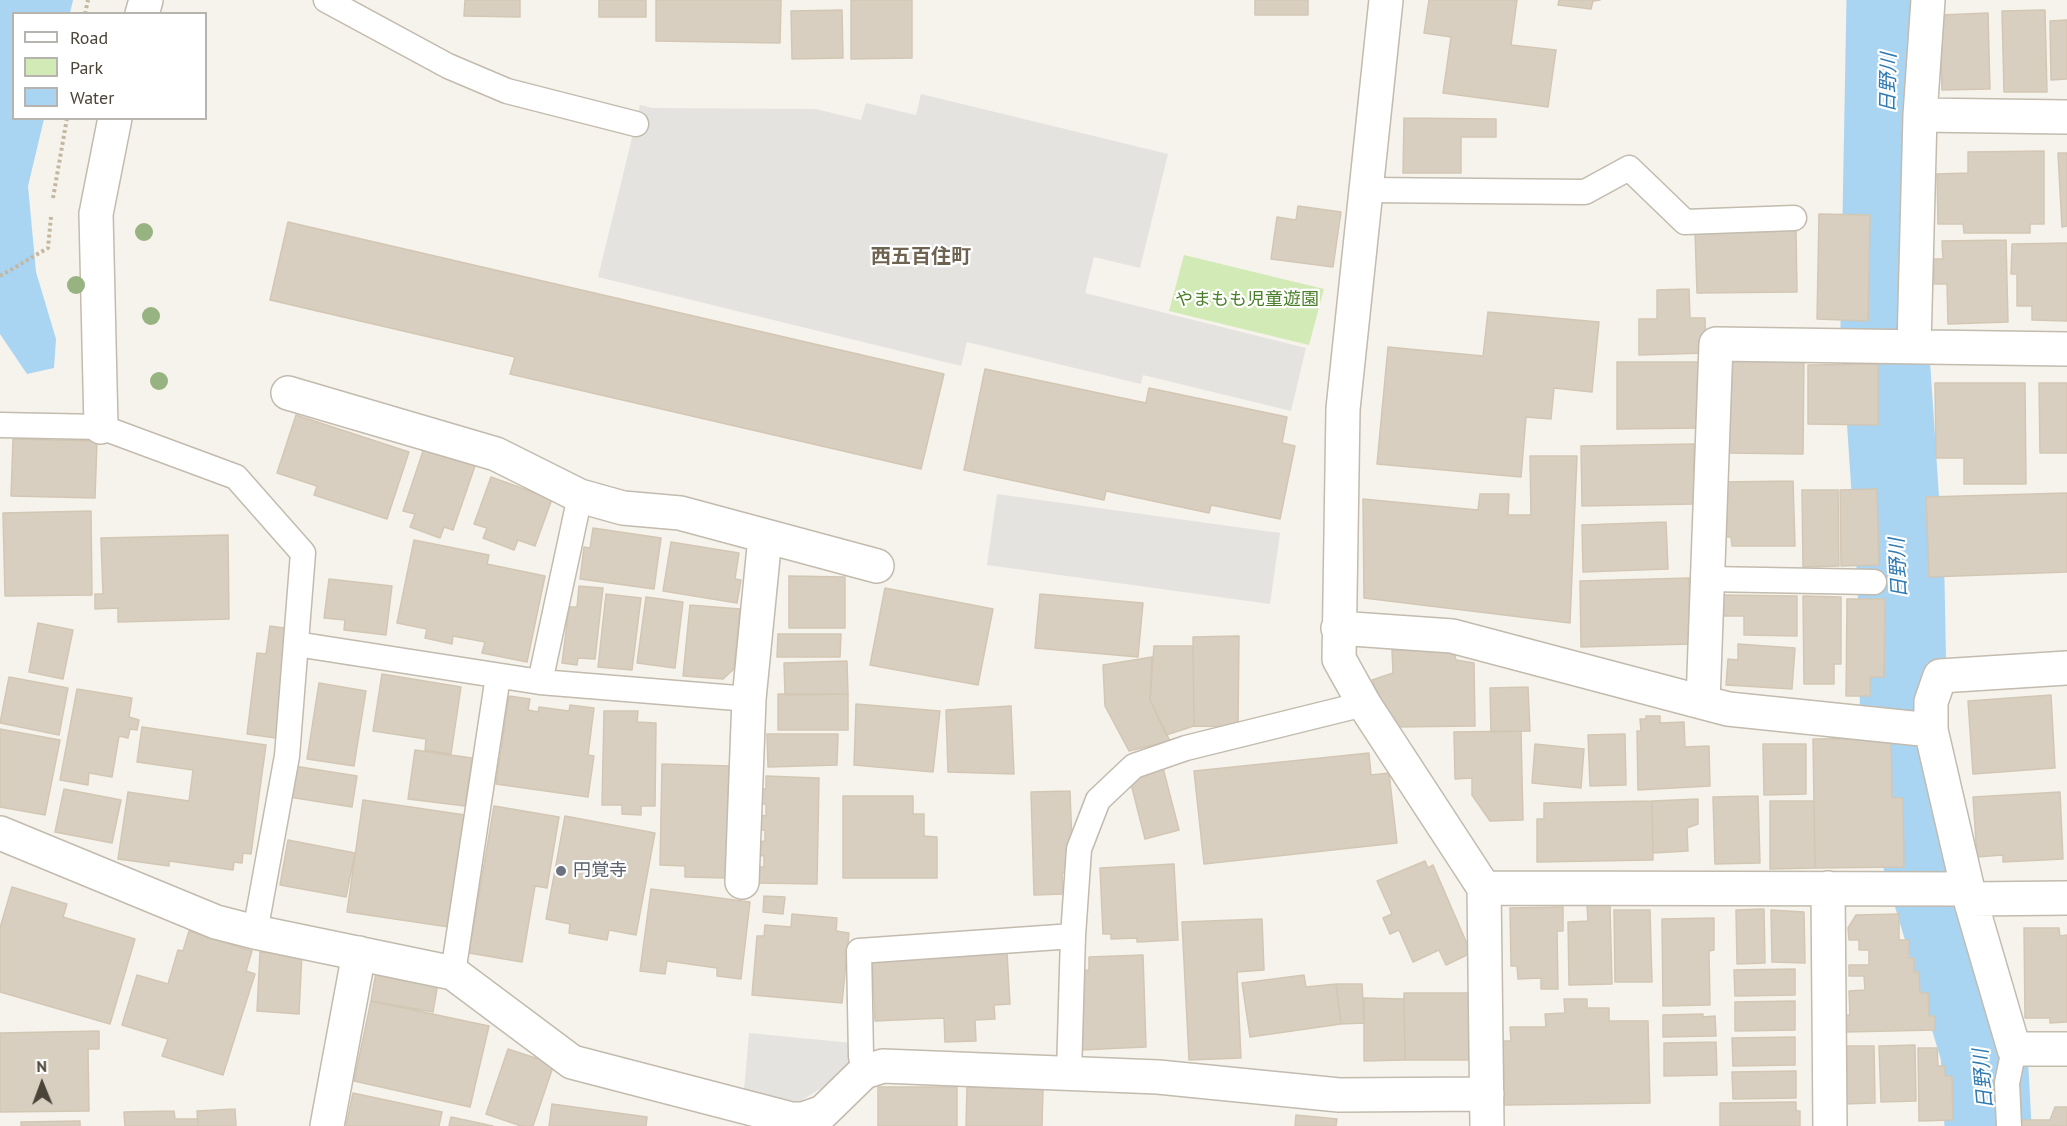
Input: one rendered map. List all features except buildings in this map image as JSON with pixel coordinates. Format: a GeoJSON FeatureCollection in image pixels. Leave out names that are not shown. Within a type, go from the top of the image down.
{"type":"FeatureCollection","features":[{"type":"Feature","properties":{"kind":"street"},"geometry":{"type":"LineString","coordinates":[[1386,0],[1368,190],[1343,409],[1339,659],[1364,704],[1484,888],[1486,1126]]}},
{"type":"Feature","properties":{"kind":"street"},"geometry":{"type":"LineString","coordinates":[[1906,346],[1928,0]]}},
{"type":"Feature","properties":{"kind":"street"},"geometry":{"type":"LineString","coordinates":[[1920,115],[2067,117]]}},
{"type":"Feature","properties":{"kind":"street"},"geometry":{"type":"LineString","coordinates":[[101,427],[96,214],[115,120]]}},
{"type":"Feature","properties":{"kind":"street"},"geometry":{"type":"LineString","coordinates":[[1703,702],[1716,344],[2067,349]]}},
{"type":"Feature","properties":{"kind":"street"},"geometry":{"type":"LineString","coordinates":[[288,393],[496,454],[580,496],[623,508],[680,513],[877,566]]}},
{"type":"Feature","properties":{"kind":"street"},"geometry":{"type":"LineString","coordinates":[[741,882],[749,699],[765,537]]}},
{"type":"Feature","properties":{"kind":"street"},"geometry":{"type":"LineString","coordinates":[[1338,628],[1452,636],[1728,709],[1925,730]]}},
{"type":"Feature","properties":{"kind":"street"},"geometry":{"type":"LineString","coordinates":[[2067,668],[1940,676],[1925,730],[2014,1049],[2067,1049]]}},
{"type":"Feature","properties":{"kind":"street"},"geometry":{"type":"LineString","coordinates":[[0,833],[216,922],[453,973],[572,1062],[791,1119],[803,1119],[823,1112],[864,1072],[883,1066],[1158,1077],[1339,1095],[1487,1094]]}},
{"type":"Feature","properties":{"kind":"street"},"geometry":{"type":"LineString","coordinates":[[1484,888],[1828,888],[2067,898]]}},
{"type":"Feature","properties":{"kind":"street"},"geometry":{"type":"LineString","coordinates":[[1828,888],[1830,1126]]}},
{"type":"Feature","properties":{"kind":"street"},"geometry":{"type":"LineString","coordinates":[[327,1126],[358,953]]}},
{"type":"Feature","properties":{"kind":"lane"},"geometry":{"type":"LineString","coordinates":[[326,0],[448,66],[507,91],[636,123]]}},
{"type":"Feature","properties":{"kind":"lane"},"geometry":{"type":"LineString","coordinates":[[1368,190],[1585,192],[1629,168],[1685,222],[1794,218]]}},
{"type":"Feature","properties":{"kind":"lane"},"geometry":{"type":"LineString","coordinates":[[0,425],[101,427],[236,477],[303,553],[287,756],[255,932]]}},
{"type":"Feature","properties":{"kind":"lane"},"geometry":{"type":"LineString","coordinates":[[540,682],[580,496]]}},
{"type":"Feature","properties":{"kind":"lane"},"geometry":{"type":"LineString","coordinates":[[1708,579],[1874,582]]}},
{"type":"Feature","properties":{"kind":"lane"},"geometry":{"type":"LineString","coordinates":[[296,644],[540,682],[749,699]]}},
{"type":"Feature","properties":{"kind":"lane"},"geometry":{"type":"LineString","coordinates":[[453,973],[498,676]]}},
{"type":"Feature","properties":{"kind":"lane"},"geometry":{"type":"LineString","coordinates":[[1069,1073],[1073,936],[1079,849],[1098,800],[1134,766],[1186,748],[1364,704]]}},
{"type":"Feature","properties":{"kind":"lane"},"geometry":{"type":"LineString","coordinates":[[864,1072],[861,1056],[860,951],[1073,936]]}},
{"type":"Feature","properties":{"kind":"lane"},"geometry":{"type":"LineString","coordinates":[[2009,1126],[2007,1083],[2014,1049]]}},
{"type":"Feature","properties":{"kind":"path"},"geometry":{"type":"LineString","coordinates":[[0,276],[48,248]]}},
{"type":"Feature","properties":{"kind":"green space","name":"やまもも児童遊園"},"geometry":{"type":"Polygon","coordinates":[[[1184,255],[1324,289],[1309,345],[1169,311],[1184,255]]]}},
{"type":"Feature","properties":{"kind":"shaded area"},"geometry":{"type":"Polygon","coordinates":[[[921,94],[1168,154],[1140,268],[1094,257],[1085,293],[1306,348],[1291,411],[1143,375],[1141,384],[967,342],[961,366],[598,277],[640,105],[653,108],[816,109],[861,120],[866,103],[916,115],[921,94]]]}},
{"type":"Feature","properties":{"kind":"shaded area"},"geometry":{"type":"Polygon","coordinates":[[[997,494],[1280,533],[1270,604],[987,565],[997,494]]]}},
{"type":"Feature","properties":{"kind":"shaded area"},"geometry":{"type":"Polygon","coordinates":[[[749,1033],[852,1043],[853,1055],[842,1075],[799,1102],[744,1090],[749,1033]]]}},
{"type":"Feature","properties":{"kind":"water"},"geometry":{"type":"Polygon","coordinates":[[[0,0],[73,0],[70,12],[12,12],[12,120],[44,120],[28,186],[36,272],[56,339],[54,368],[27,374],[0,334],[0,0]]]}},
{"type":"Feature","properties":{"kind":"waterway","name":"日野川"},"geometry":{"type":"LineString","coordinates":[[1890,0],[1884,325],[1901,581],[1904,739],[1912,812],[1984,1052],[1988,1126]]}},
{"type":"Feature","properties":{"kind":"place","name":"円覚寺"},"geometry":{"type":"Point","coordinates":[561,871]}},
{"type":"Feature","properties":{"kind":"district","name":"西五百住町"},"geometry":{"type":"Point","coordinates":[921,257]}}]}
